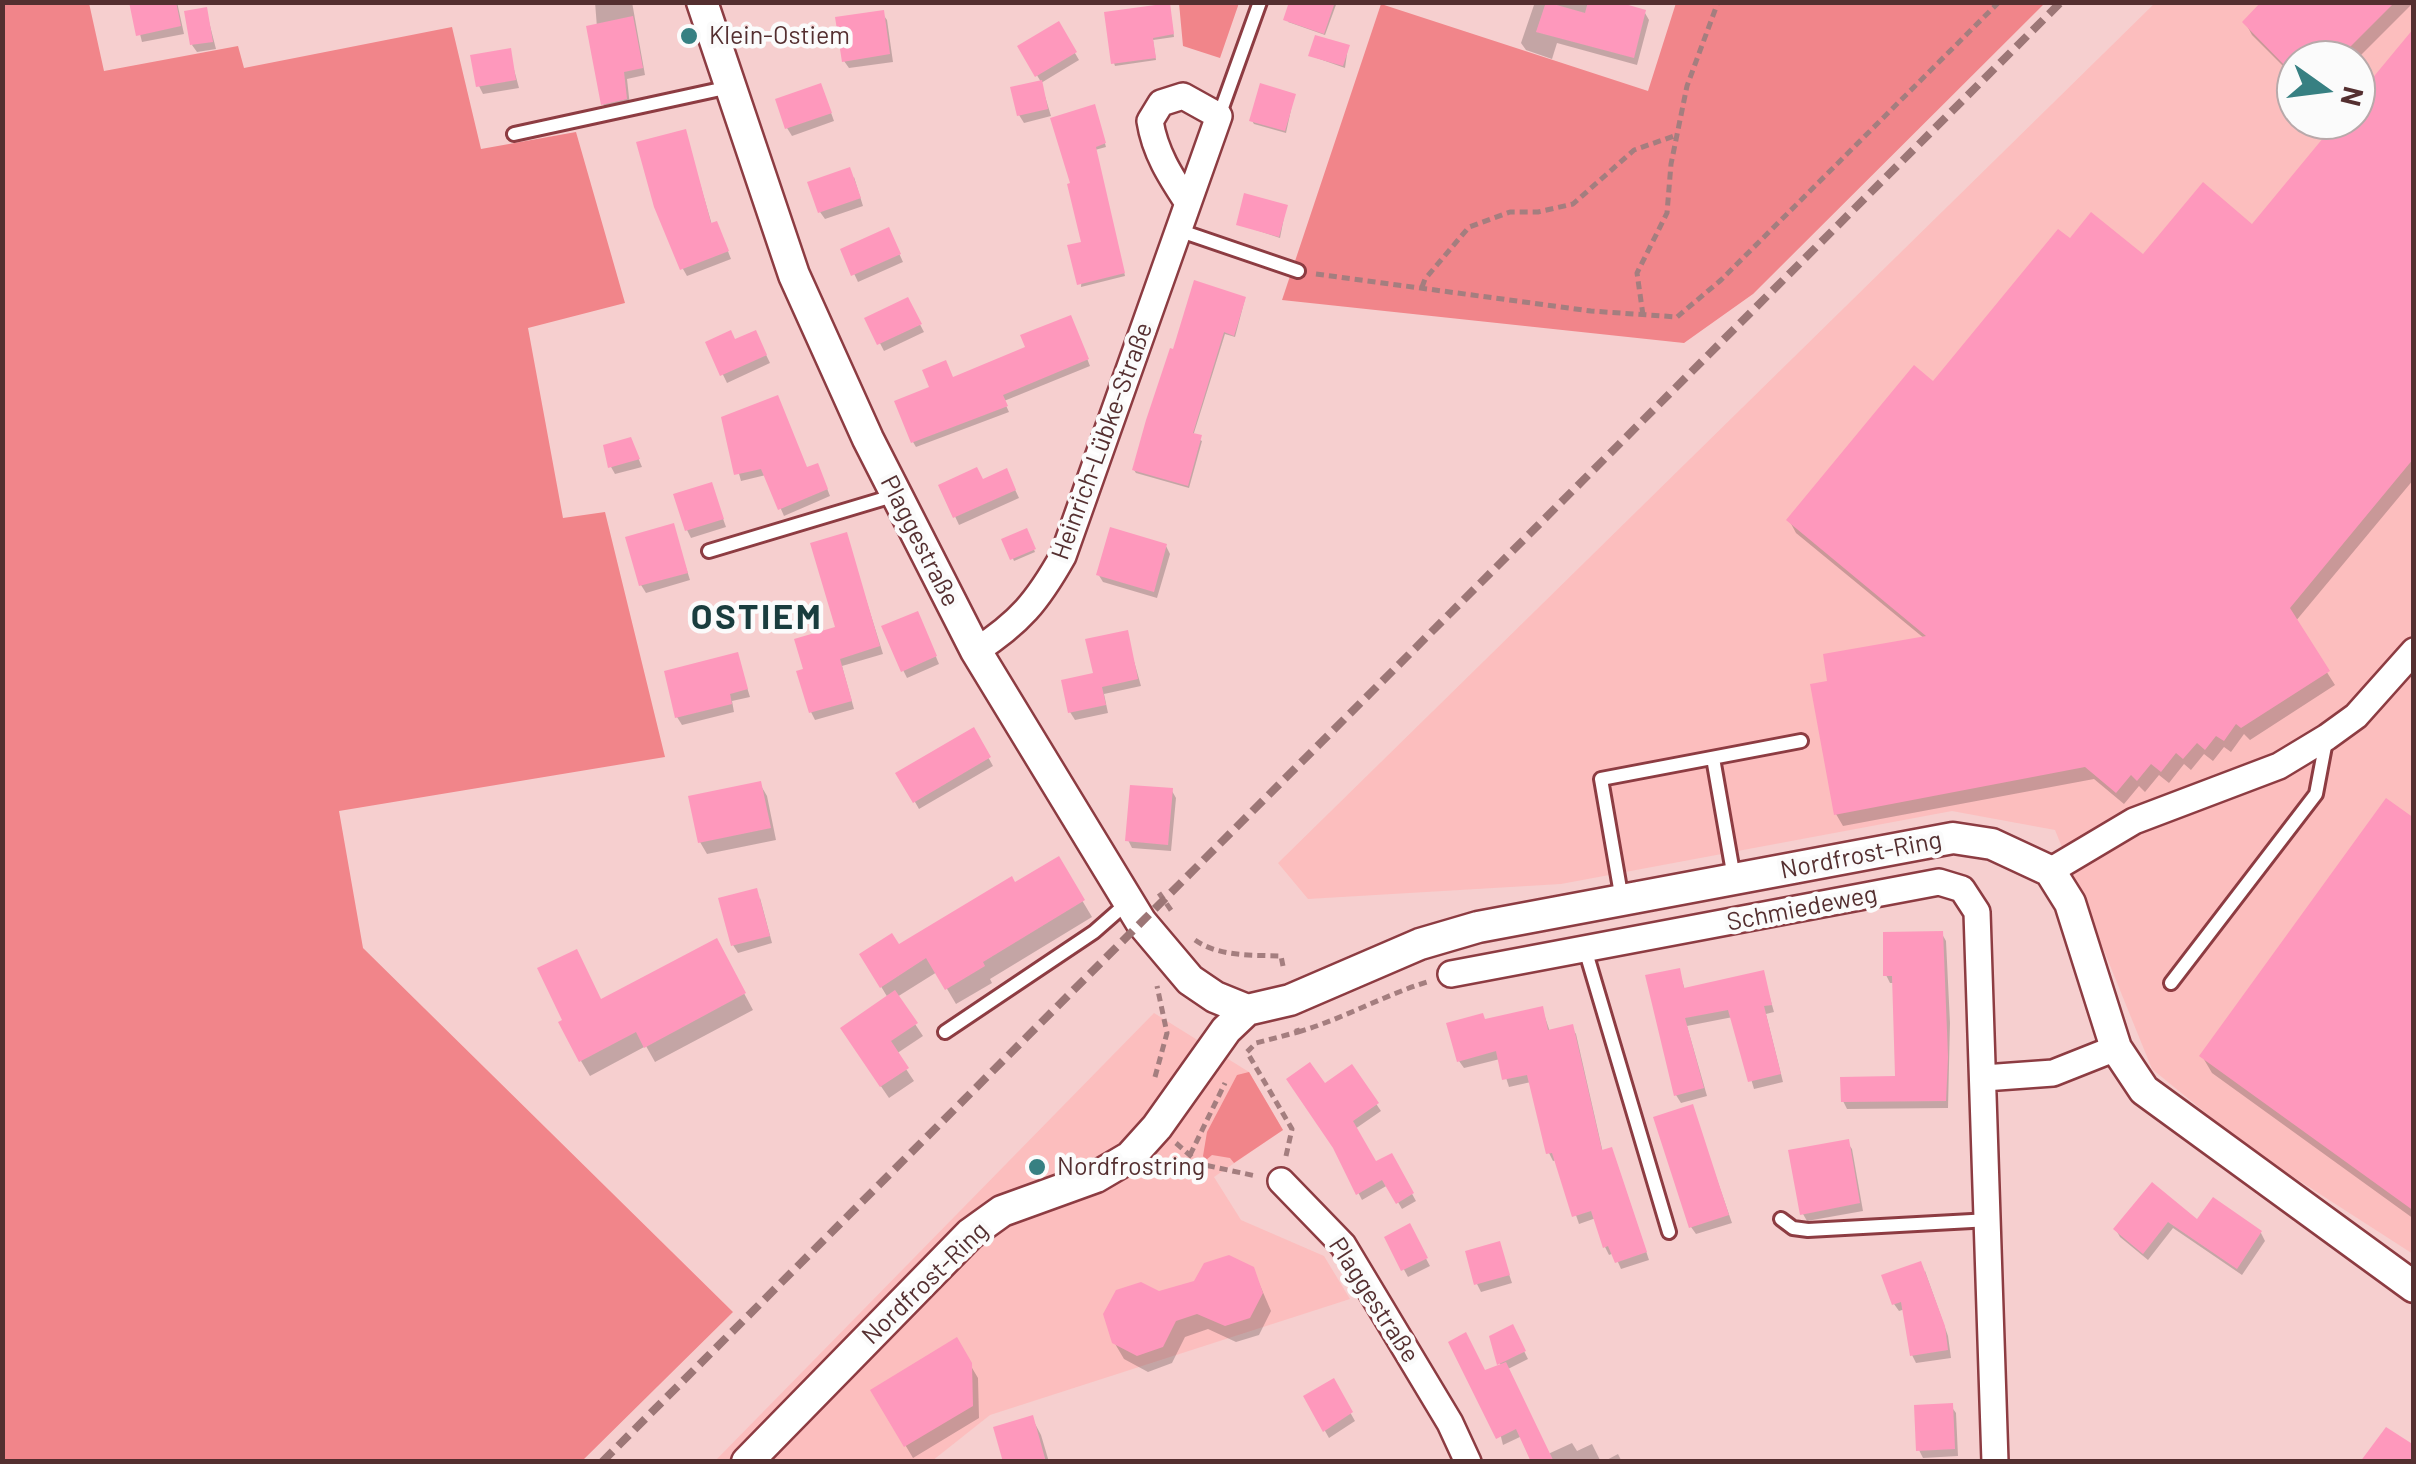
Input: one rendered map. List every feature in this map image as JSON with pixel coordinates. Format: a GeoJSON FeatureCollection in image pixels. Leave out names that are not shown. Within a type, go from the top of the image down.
{"type":"FeatureCollection","features":[{"type":"Feature","properties":{"kind":"street","name":"Plaggestraße"},"geometry":{"type":"LineString","coordinates":[[702,2],[794,275],[896,495],[976,651],[1143,896],[1170,960],[1215,998],[1247,1010]]}},
{"type":"Feature","properties":{"kind":"street"},"geometry":{"type":"LineString","coordinates":[[1188,203],[1153,141],[1150,121],[1161,103],[1182,96],[1219,116]]}},
{"type":"Feature","properties":{"kind":"street","name":"Heinrich-Lübke-Straße"},"geometry":{"type":"LineString","coordinates":[[976,651],[1021,618],[1044,589],[1062,556],[1219,116]]}},
{"type":"Feature","properties":{"kind":"street"},"geometry":{"type":"LineString","coordinates":[[2414,650],[2356,716],[2327,737],[2278,766],[2134,821],[2050,871],[2070,903],[2116,1048],[2144,1090],[2414,1287]]}},
{"type":"Feature","properties":{"kind":"street","name":"Nordfrost-Ring"},"geometry":{"type":"LineString","coordinates":[[746,1462],[970,1234],[1002,1212],[1096,1177],[1130,1157],[1158,1127],[1226,1030],[1247,1010],[1290,1000],[1420,944],[1478,927],[1953,838],[1992,844],[2050,871]]}},
{"type":"Feature","properties":{"kind":"street","name":"Schmiedeweg"},"geometry":{"type":"LineString","coordinates":[[1452,974],[1938,882],[1962,889],[1978,912],[1995,1462]]}},
{"type":"Feature","properties":{"kind":"street"},"geometry":{"type":"LineString","coordinates":[[1984,1078],[2053,1074],[2116,1048]]}},
{"type":"Feature","properties":{"kind":"street","name":"Plaggestraße"},"geometry":{"type":"LineString","coordinates":[[1281,1181],[1343,1245],[1450,1423],[1468,1462]]}},
{"type":"Feature","properties":{"kind":"lane","name":"Heinrich-Lübke-Straße"},"geometry":{"type":"LineString","coordinates":[[1219,116],[1260,2]]}},
{"type":"Feature","properties":{"kind":"lane"},"geometry":{"type":"LineString","coordinates":[[514,134],[730,87]]}},
{"type":"Feature","properties":{"kind":"lane"},"geometry":{"type":"LineString","coordinates":[[1178,230],[1298,271]]}},
{"type":"Feature","properties":{"kind":"lane"},"geometry":{"type":"LineString","coordinates":[[708,551],[896,495]]}},
{"type":"Feature","properties":{"kind":"lane"},"geometry":{"type":"LineString","coordinates":[[2171,983],[2316,794],[2327,737]]}},
{"type":"Feature","properties":{"kind":"lane"},"geometry":{"type":"LineString","coordinates":[[1622,900],[1601,779],[1801,741]]}},
{"type":"Feature","properties":{"kind":"lane"},"geometry":{"type":"LineString","coordinates":[[1713,758],[1734,879]]}},
{"type":"Feature","properties":{"kind":"lane"},"geometry":{"type":"LineString","coordinates":[[945,1032],[1143,896]]}},
{"type":"Feature","properties":{"kind":"lane"},"geometry":{"type":"LineString","coordinates":[[1584,949],[1669,1232]]}},
{"type":"Feature","properties":{"kind":"lane"},"geometry":{"type":"LineString","coordinates":[[1781,1219],[1793,1228],[1808,1230],[1990,1220]]}},
{"type":"Feature","properties":{"kind":"path"},"geometry":{"type":"LineString","coordinates":[[1643,316],[1637,273],[1667,213],[1687,86],[1718,2]]}},
{"type":"Feature","properties":{"kind":"path"},"geometry":{"type":"LineString","coordinates":[[1298,271],[1677,318],[1721,280],[1999,2]]}},
{"type":"Feature","properties":{"kind":"path"},"geometry":{"type":"LineString","coordinates":[[1422,288],[1469,227],[1510,212],[1538,212],[1572,204],[1634,150],[1677,135]]}},
{"type":"Feature","properties":{"kind":"path"},"geometry":{"type":"LineString","coordinates":[[1143,896],[1175,917]]}},
{"type":"Feature","properties":{"kind":"path"},"geometry":{"type":"LineString","coordinates":[[1185,933],[1204,946],[1230,953],[1281,956],[1290,1000]]}},
{"type":"Feature","properties":{"kind":"path"},"geometry":{"type":"LineString","coordinates":[[1298,1032],[1452,974]]}},
{"type":"Feature","properties":{"kind":"path"},"geometry":{"type":"LineString","coordinates":[[1146,1091],[1157,1075],[1167,1032],[1160,991]]}},
{"type":"Feature","properties":{"kind":"path"},"geometry":{"type":"LineString","coordinates":[[1238,1062],[1256,1043]]}},
{"type":"Feature","properties":{"kind":"path"},"geometry":{"type":"LineString","coordinates":[[1230,1073],[1190,1156],[1200,1164],[1281,1181],[1292,1129],[1247,1052]]}},
{"type":"Feature","properties":{"kind":"shaded area"},"geometry":{"type":"Polygon","coordinates":[[[3,2],[89,3],[104,71],[238,46],[244,68],[452,27],[481,149],[576,132],[625,303],[528,328],[563,518],[605,512],[665,757],[339,811],[363,948],[733,1312],[582,1461],[3,1461],[3,2]]]}},
{"type":"Feature","properties":{"kind":"shaded area"},"geometry":{"type":"Polygon","coordinates":[[[1179,3],[1239,3],[1220,58],[1183,46],[1179,3]]]}},
{"type":"Feature","properties":{"kind":"shaded area"},"geometry":{"type":"Polygon","coordinates":[[[1676,3],[2045,3],[1753,294],[1684,343],[1282,300],[1381,4],[1648,91],[1676,3]]]}},
{"type":"Feature","properties":{"kind":"shaded area"},"geometry":{"type":"Polygon","coordinates":[[[2155,3],[2413,3],[2413,1254],[2250,1149],[2152,1069],[2055,830],[1952,811],[1561,884],[1308,899],[1278,863],[2155,3]]]}},
{"type":"Feature","properties":{"kind":"shaded area"},"geometry":{"type":"Polygon","coordinates":[[[1154,1013],[1249,1072],[1283,1130],[1214,1177],[1241,1220],[1324,1256],[1350,1299],[990,1415],[932,1461],[714,1462],[1154,1013]]]}},
{"type":"Feature","properties":{"kind":"shaded area"},"geometry":{"type":"Polygon","coordinates":[[[1249,1072],[1283,1130],[1234,1163],[1230,1158],[1212,1155],[1206,1160],[1203,1156],[1207,1132],[1237,1075],[1249,1072]]]}},
{"type":"Feature","properties":{"kind":"building"},"geometry":{"type":"Polygon","coordinates":[[[129,2],[176,2],[181,26],[136,36],[129,2]]]}},
{"type":"Feature","properties":{"kind":"building"},"geometry":{"type":"Polygon","coordinates":[[[1289,2],[1335,2],[1324,34],[1283,20],[1289,2]]]}},
{"type":"Feature","properties":{"kind":"building"},"geometry":{"type":"Polygon","coordinates":[[[1546,2],[1585,13],[1588,2],[1618,2],[1646,10],[1634,58],[1536,32],[1546,2]]]}},
{"type":"Feature","properties":{"kind":"building"},"geometry":{"type":"Polygon","coordinates":[[[2261,2],[2395,2],[2357,40],[2276,40],[2276,57],[2242,22],[2261,2]]]}},
{"type":"Feature","properties":{"kind":"building"},"geometry":{"type":"Polygon","coordinates":[[[1170,3],[1174,34],[1153,38],[1156,58],[1111,64],[1104,12],[1170,3]]]}},
{"type":"Feature","properties":{"kind":"building"},"geometry":{"type":"Polygon","coordinates":[[[207,7],[213,42],[190,45],[184,11],[207,7]]]}},
{"type":"Feature","properties":{"kind":"building"},"geometry":{"type":"Polygon","coordinates":[[[884,10],[890,54],[842,62],[835,17],[884,10]]]}},
{"type":"Feature","properties":{"kind":"building"},"geometry":{"type":"Polygon","coordinates":[[[633,16],[643,68],[624,72],[627,99],[601,105],[586,26],[633,16]]]}},
{"type":"Feature","properties":{"kind":"building"},"geometry":{"type":"Polygon","coordinates":[[[1059,21],[1077,52],[1035,77],[1017,46],[1059,21]]]}},
{"type":"Feature","properties":{"kind":"building"},"geometry":{"type":"Polygon","coordinates":[[[2414,28],[2414,458],[2290,608],[2330,671],[2241,728],[2236,724],[2224,741],[2216,736],[2205,750],[2197,743],[2183,759],[2176,753],[2161,772],[2151,764],[2137,781],[2131,775],[2116,793],[2085,767],[1834,815],[1810,684],[1827,681],[1823,654],[1926,636],[1786,520],[1914,365],[1933,381],[2058,229],[2070,238],[2091,212],[2143,254],[2203,182],[2252,224],[2321,140],[2376,140],[2376,74],[2414,28]]]}},
{"type":"Feature","properties":{"kind":"building"},"geometry":{"type":"Polygon","coordinates":[[[1315,35],[1350,45],[1343,66],[1308,56],[1315,35]]]}},
{"type":"Feature","properties":{"kind":"building"},"geometry":{"type":"Polygon","coordinates":[[[511,48],[516,80],[476,87],[470,55],[511,48]]]}},
{"type":"Feature","properties":{"kind":"building"},"geometry":{"type":"Polygon","coordinates":[[[1042,80],[1048,109],[1017,116],[1010,87],[1042,80]]]}},
{"type":"Feature","properties":{"kind":"building"},"geometry":{"type":"Polygon","coordinates":[[[821,83],[832,113],[785,129],[775,99],[821,83]]]}},
{"type":"Feature","properties":{"kind":"building"},"geometry":{"type":"Polygon","coordinates":[[[1260,83],[1296,94],[1285,131],[1249,121],[1260,83]]]}},
{"type":"Feature","properties":{"kind":"building"},"geometry":{"type":"Polygon","coordinates":[[[1095,104],[1106,143],[1096,147],[1125,273],[1077,285],[1067,245],[1081,242],[1067,184],[1070,183],[1050,118],[1095,104]]]}},
{"type":"Feature","properties":{"kind":"building"},"geometry":{"type":"Polygon","coordinates":[[[686,129],[711,223],[717,221],[729,251],[680,270],[654,207],[636,142],[686,129]]]}},
{"type":"Feature","properties":{"kind":"building"},"geometry":{"type":"Polygon","coordinates":[[[850,167],[861,198],[818,213],[807,182],[850,167]]]}},
{"type":"Feature","properties":{"kind":"building"},"geometry":{"type":"Polygon","coordinates":[[[1244,193],[1288,205],[1279,237],[1236,225],[1244,193]]]}},
{"type":"Feature","properties":{"kind":"building"},"geometry":{"type":"Polygon","coordinates":[[[889,227],[901,254],[851,276],[840,249],[889,227]]]}},
{"type":"Feature","properties":{"kind":"building"},"geometry":{"type":"Polygon","coordinates":[[[1194,280],[1246,297],[1234,336],[1224,332],[1193,433],[1202,435],[1188,486],[1132,470],[1194,280]]]}},
{"type":"Feature","properties":{"kind":"building"},"geometry":{"type":"Polygon","coordinates":[[[908,297],[922,324],[877,345],[864,318],[908,297]]]}},
{"type":"Feature","properties":{"kind":"building"},"geometry":{"type":"Polygon","coordinates":[[[1071,315],[1089,359],[1003,395],[1008,406],[911,443],[894,401],[929,387],[922,370],[946,360],[953,377],[1025,347],[1020,335],[1071,315]]]}},
{"type":"Feature","properties":{"kind":"building"},"geometry":{"type":"Polygon","coordinates":[[[731,330],[735,339],[756,330],[767,355],[720,376],[705,342],[731,330]]]}},
{"type":"Feature","properties":{"kind":"building"},"geometry":{"type":"Polygon","coordinates":[[[778,395],[807,467],[818,463],[828,489],[778,510],[761,469],[734,475],[721,417],[778,395]]]}},
{"type":"Feature","properties":{"kind":"building"},"geometry":{"type":"Polygon","coordinates":[[[631,437],[640,459],[608,468],[603,445],[631,437]]]}},
{"type":"Feature","properties":{"kind":"building"},"geometry":{"type":"Polygon","coordinates":[[[977,467],[983,479],[1007,468],[1016,490],[953,518],[938,485],[977,467]]]}},
{"type":"Feature","properties":{"kind":"building"},"geometry":{"type":"Polygon","coordinates":[[[712,482],[724,519],[685,531],[673,494],[712,482]]]}},
{"type":"Feature","properties":{"kind":"building"},"geometry":{"type":"Polygon","coordinates":[[[674,523],[688,573],[639,586],[625,537],[674,523]]]}},
{"type":"Feature","properties":{"kind":"building"},"geometry":{"type":"Polygon","coordinates":[[[1110,527],[1167,544],[1154,592],[1096,575],[1110,527]]]}},
{"type":"Feature","properties":{"kind":"building"},"geometry":{"type":"Polygon","coordinates":[[[1027,528],[1036,549],[1010,560],[1001,539],[1027,528]]]}},
{"type":"Feature","properties":{"kind":"building"},"geometry":{"type":"Polygon","coordinates":[[[847,532],[880,646],[840,659],[852,701],[809,713],[796,671],[803,669],[794,639],[835,627],[810,543],[847,532]]]}},
{"type":"Feature","properties":{"kind":"building"},"geometry":{"type":"Polygon","coordinates":[[[918,611],[937,656],[901,672],[881,626],[918,611]]]}},
{"type":"Feature","properties":{"kind":"building"},"geometry":{"type":"Polygon","coordinates":[[[1128,630],[1138,679],[1102,687],[1106,705],[1068,713],[1061,680],[1093,673],[1085,639],[1128,630]]]}},
{"type":"Feature","properties":{"kind":"building"},"geometry":{"type":"Polygon","coordinates":[[[738,652],[748,689],[730,694],[732,704],[675,718],[664,671],[738,652]]]}},
{"type":"Feature","properties":{"kind":"building"},"geometry":{"type":"Polygon","coordinates":[[[974,727],[991,757],[913,803],[895,773],[974,727]]]}},
{"type":"Feature","properties":{"kind":"building"},"geometry":{"type":"Polygon","coordinates":[[[761,781],[771,828],[698,843],[688,796],[761,781]]]}},
{"type":"Feature","properties":{"kind":"building"},"geometry":{"type":"Polygon","coordinates":[[[1130,785],[1173,788],[1168,845],[1125,841],[1130,785]]]}},
{"type":"Feature","properties":{"kind":"building"},"geometry":{"type":"Polygon","coordinates":[[[2386,798],[2414,818],[2414,1211],[2199,1056],[2386,798]]]}},
{"type":"Feature","properties":{"kind":"building"},"geometry":{"type":"Polygon","coordinates":[[[1059,856],[1085,900],[983,962],[985,966],[945,990],[926,958],[880,988],[859,954],[892,933],[899,944],[1012,876],[1015,882],[1059,856]]]}},
{"type":"Feature","properties":{"kind":"building"},"geometry":{"type":"Polygon","coordinates":[[[757,888],[770,936],[731,946],[718,898],[757,888]]]}},
{"type":"Feature","properties":{"kind":"building"},"geometry":{"type":"Polygon","coordinates":[[[1943,931],[1946,1101],[1841,1102],[1840,1077],[1895,1076],[1892,976],[1883,976],[1883,932],[1943,931]]]}},
{"type":"Feature","properties":{"kind":"building"},"geometry":{"type":"Polygon","coordinates":[[[717,938],[746,993],[644,1048],[636,1032],[579,1062],[537,968],[577,949],[601,999],[717,938]]]}},
{"type":"Feature","properties":{"kind":"building"},"geometry":{"type":"Polygon","coordinates":[[[1680,968],[1684,988],[1764,970],[1772,1005],[1764,1006],[1781,1074],[1748,1082],[1728,1010],[1685,1018],[1704,1088],[1674,1096],[1645,975],[1680,968]]]}},
{"type":"Feature","properties":{"kind":"building"},"geometry":{"type":"Polygon","coordinates":[[[895,990],[918,1023],[891,1041],[909,1068],[880,1087],[840,1028],[895,990]]]}},
{"type":"Feature","properties":{"kind":"building"},"geometry":{"type":"Polygon","coordinates":[[[1543,1006],[1548,1030],[1573,1024],[1602,1150],[1612,1147],[1647,1252],[1615,1263],[1608,1246],[1603,1248],[1591,1211],[1572,1217],[1552,1153],[1546,1154],[1527,1075],[1502,1080],[1496,1051],[1457,1062],[1446,1023],[1483,1013],[1485,1019],[1543,1006]]]}},
{"type":"Feature","properties":{"kind":"building"},"geometry":{"type":"Polygon","coordinates":[[[1310,1062],[1325,1083],[1352,1064],[1379,1103],[1353,1121],[1376,1161],[1392,1153],[1414,1193],[1396,1204],[1382,1180],[1356,1195],[1333,1148],[1286,1079],[1310,1062]]]}},
{"type":"Feature","properties":{"kind":"building"},"geometry":{"type":"Polygon","coordinates":[[[1693,1104],[1729,1215],[1689,1228],[1653,1117],[1693,1104]]]}},
{"type":"Feature","properties":{"kind":"building"},"geometry":{"type":"Polygon","coordinates":[[[1849,1139],[1860,1203],[1800,1215],[1788,1150],[1849,1139]]]}},
{"type":"Feature","properties":{"kind":"building"},"geometry":{"type":"Polygon","coordinates":[[[2152,1182],[2197,1219],[2213,1197],[2262,1231],[2237,1269],[2168,1222],[2143,1254],[2113,1229],[2152,1182]]]}},
{"type":"Feature","properties":{"kind":"building"},"geometry":{"type":"Polygon","coordinates":[[[1410,1223],[1428,1258],[1401,1271],[1384,1237],[1410,1223]]]}},
{"type":"Feature","properties":{"kind":"building"},"geometry":{"type":"Polygon","coordinates":[[[1500,1241],[1510,1275],[1474,1285],[1465,1251],[1500,1241]]]}},
{"type":"Feature","properties":{"kind":"building"},"geometry":{"type":"Polygon","coordinates":[[[1229,1255],[1254,1267],[1263,1293],[1250,1318],[1225,1326],[1197,1314],[1176,1321],[1163,1347],[1137,1356],[1112,1343],[1103,1314],[1116,1290],[1141,1282],[1159,1291],[1194,1281],[1204,1263],[1229,1255]]]}},
{"type":"Feature","properties":{"kind":"building"},"geometry":{"type":"Polygon","coordinates":[[[1921,1261],[1945,1326],[1948,1350],[1910,1356],[1901,1302],[1892,1305],[1881,1275],[1921,1261]]]}},
{"type":"Feature","properties":{"kind":"building"},"geometry":{"type":"Polygon","coordinates":[[[1513,1324],[1526,1351],[1497,1365],[1489,1336],[1513,1324]]]}},
{"type":"Feature","properties":{"kind":"building"},"geometry":{"type":"Polygon","coordinates":[[[1466,1332],[1485,1370],[1506,1362],[1554,1462],[1531,1462],[1516,1429],[1496,1439],[1448,1342],[1466,1332]]]}},
{"type":"Feature","properties":{"kind":"building"},"geometry":{"type":"Polygon","coordinates":[[[957,1337],[972,1363],[973,1406],[904,1447],[870,1390],[957,1337]]]}},
{"type":"Feature","properties":{"kind":"building"},"geometry":{"type":"Polygon","coordinates":[[[1334,1378],[1353,1412],[1323,1432],[1303,1396],[1334,1378]]]}},
{"type":"Feature","properties":{"kind":"building"},"geometry":{"type":"Polygon","coordinates":[[[1953,1403],[1955,1449],[1916,1451],[1914,1405],[1953,1403]]]}},
{"type":"Feature","properties":{"kind":"building"},"geometry":{"type":"Polygon","coordinates":[[[1033,1415],[1046,1462],[1003,1462],[993,1427],[1033,1415]]]}},
{"type":"Feature","properties":{"kind":"building"},"geometry":{"type":"Polygon","coordinates":[[[2386,1427],[2414,1445],[2414,1462],[2360,1462],[2386,1427]]]}},
{"type":"Feature","properties":{"kind":"railway"},"geometry":{"type":"LineString","coordinates":[[602,1462],[2061,2]]}},
{"type":"Feature","properties":{"kind":"place","name":"Klein-Ostiem"},"geometry":{"type":"Point","coordinates":[689,36]}},
{"type":"Feature","properties":{"kind":"place","name":"Nordfrostring"},"geometry":{"type":"Point","coordinates":[1037,1167]}},
{"type":"Feature","properties":{"kind":"district","name":"OSTIEM"},"geometry":{"type":"Point","coordinates":[757,617]}}]}
